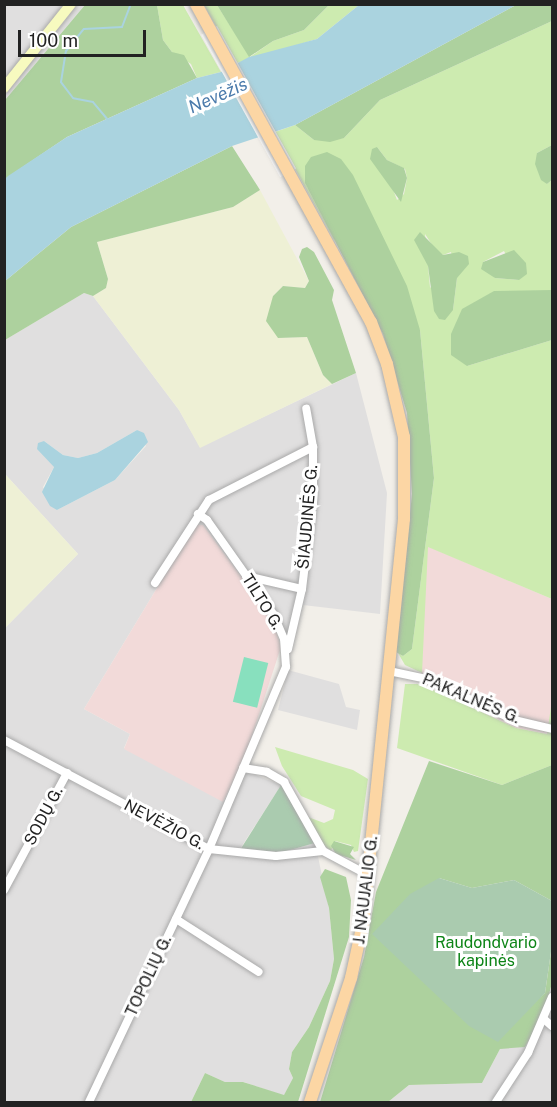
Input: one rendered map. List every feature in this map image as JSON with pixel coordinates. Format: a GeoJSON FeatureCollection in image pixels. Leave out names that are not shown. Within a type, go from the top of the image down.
{"type":"FeatureCollection","features":[{"type":"Feature","properties":{"kind":"main road"},"geometry":{"type":"LineString","coordinates":[[4,87],[71,4]]}},
{"type":"Feature","properties":{"kind":"main road","name":"J. NAUJALIO G."},"geometry":{"type":"LineString","coordinates":[[196,4],[371,322],[400,413],[406,493],[368,875],[356,959],[310,1102]]}},
{"type":"Feature","properties":{"kind":"street","name":"ŠIAUDINĖS G."},"geometry":{"type":"LineString","coordinates":[[287,654],[302,589],[313,498],[313,447],[306,410]]}},
{"type":"Feature","properties":{"kind":"street"},"geometry":{"type":"LineString","coordinates":[[155,583],[209,500],[313,447]]}},
{"type":"Feature","properties":{"kind":"street","name":"TILTO G."},"geometry":{"type":"LineString","coordinates":[[198,514],[274,615],[287,654],[283,679],[209,849]]}},
{"type":"Feature","properties":{"kind":"street","name":"ŠIAUDINĖS G."},"geometry":{"type":"LineString","coordinates":[[246,576],[302,589]]}},
{"type":"Feature","properties":{"kind":"street","name":"PAKALNĖS G."},"geometry":{"type":"LineString","coordinates":[[389,671],[426,679],[514,720],[552,729]]}},
{"type":"Feature","properties":{"kind":"street","name":"NEVĖŽIO G."},"geometry":{"type":"LineString","coordinates":[[4,740],[209,849],[276,856],[323,851]]}},
{"type":"Feature","properties":{"kind":"street"},"geometry":{"type":"LineString","coordinates":[[243,768],[267,772],[284,782],[323,851],[368,875]]}},
{"type":"Feature","properties":{"kind":"street","name":"SODŲ G."},"geometry":{"type":"LineString","coordinates":[[4,890],[67,773]]}},
{"type":"Feature","properties":{"kind":"street","name":"TOPOLIŲ G."},"geometry":{"type":"LineString","coordinates":[[89,1102],[209,849]]}},
{"type":"Feature","properties":{"kind":"street"},"geometry":{"type":"LineString","coordinates":[[176,919],[259,972]]}},
{"type":"Feature","properties":{"kind":"street"},"geometry":{"type":"LineString","coordinates":[[497,1102],[545,1020],[552,998]]}},
{"type":"Feature","properties":{"kind":"street"},"geometry":{"type":"LineString","coordinates":[[545,1020],[552,1026]]}},
{"type":"Feature","properties":{"kind":"shaded area"},"geometry":{"type":"Polygon","coordinates":[[[5,5],[85,5],[5,100],[5,5]]]}},
{"type":"Feature","properties":{"kind":"shaded area"},"geometry":{"type":"Polygon","coordinates":[[[84,293],[93,296],[179,410],[200,447],[356,373],[387,493],[380,614],[303,605],[295,633],[276,633],[272,618],[203,526],[195,525],[84,709],[130,734],[124,748],[224,801],[237,774],[251,773],[281,785],[240,849],[283,852],[315,843],[329,908],[334,959],[330,981],[309,1027],[292,1052],[289,1069],[293,1078],[284,1096],[244,1082],[225,1082],[205,1073],[191,1102],[5,1102],[5,628],[78,554],[5,474],[5,340],[84,293]],[[137,430],[97,453],[78,458],[63,455],[44,441],[54,467],[43,487],[57,510],[115,480],[146,446],[137,430]]]}},
{"type":"Feature","properties":{"kind":"shaded area"},"geometry":{"type":"Polygon","coordinates":[[[195,525],[203,525],[272,618],[281,647],[244,760],[223,802],[124,749],[130,734],[84,709],[195,525]]]}},
{"type":"Feature","properties":{"kind":"shaded area"},"geometry":{"type":"Polygon","coordinates":[[[427,546],[552,599],[552,700],[548,734],[516,728],[421,684],[427,546]]]}},
{"type":"Feature","properties":{"kind":"shaded area"},"geometry":{"type":"Polygon","coordinates":[[[288,670],[339,684],[346,707],[360,710],[357,730],[278,710],[288,670]]]}},
{"type":"Feature","properties":{"kind":"shaded area"},"geometry":{"type":"Polygon","coordinates":[[[552,983],[552,1102],[388,1102],[409,1085],[482,1083],[500,1049],[544,1013],[552,983]]]}},
{"type":"Feature","properties":{"kind":"green space"},"geometry":{"type":"Polygon","coordinates":[[[85,5],[157,5],[163,40],[172,52],[184,55],[197,78],[67,137],[5,179],[5,100],[85,5]]]}},
{"type":"Feature","properties":{"kind":"green space"},"geometry":{"type":"Polygon","coordinates":[[[157,5],[183,5],[221,72],[197,78],[191,64],[172,52],[163,40],[157,5]]]}},
{"type":"Feature","properties":{"kind":"green space"},"geometry":{"type":"Polygon","coordinates":[[[204,5],[217,5],[250,57],[273,41],[304,30],[329,5],[359,5],[317,39],[237,63],[204,5]]]}},
{"type":"Feature","properties":{"kind":"green space"},"geometry":{"type":"Polygon","coordinates":[[[217,5],[329,5],[304,30],[273,41],[249,57],[217,5]]]}},
{"type":"Feature","properties":{"kind":"green space"},"geometry":{"type":"Polygon","coordinates":[[[516,5],[552,5],[552,21],[380,100],[344,138],[330,142],[314,140],[295,125],[516,5]]]}},
{"type":"Feature","properties":{"kind":"green space"},"geometry":{"type":"Polygon","coordinates":[[[552,21],[552,145],[537,153],[547,184],[552,180],[552,290],[467,366],[552,340],[552,599],[428,547],[422,673],[405,665],[398,653],[403,656],[412,649],[434,478],[420,330],[305,183],[330,225],[335,242],[275,132],[295,125],[314,140],[344,138],[380,100],[552,21]],[[377,147],[397,200],[404,194],[407,178],[405,169],[387,160],[377,147]],[[425,234],[430,287],[453,310],[457,278],[451,252],[443,255],[436,251],[425,234]],[[504,251],[483,262],[495,278],[519,280],[504,251]]]}},
{"type":"Feature","properties":{"kind":"green space"},"geometry":{"type":"Polygon","coordinates":[[[552,145],[552,180],[547,184],[541,180],[535,164],[537,153],[552,145]]]}},
{"type":"Feature","properties":{"kind":"green space"},"geometry":{"type":"Polygon","coordinates":[[[232,146],[260,190],[233,207],[97,242],[108,279],[106,288],[93,296],[84,293],[5,340],[5,281],[71,227],[232,146]]]}},
{"type":"Feature","properties":{"kind":"green space"},"geometry":{"type":"Polygon","coordinates":[[[377,147],[387,160],[404,168],[407,178],[401,202],[370,159],[372,149],[377,147]]]}},
{"type":"Feature","properties":{"kind":"green space"},"geometry":{"type":"Polygon","coordinates":[[[327,152],[341,159],[353,175],[407,286],[420,330],[434,478],[412,649],[403,656],[396,652],[412,494],[407,413],[383,334],[305,183],[305,166],[311,157],[327,152]]]}},
{"type":"Feature","properties":{"kind":"green space"},"geometry":{"type":"Polygon","coordinates":[[[260,190],[309,281],[305,288],[283,286],[273,296],[279,338],[307,337],[323,375],[332,384],[200,448],[179,410],[93,296],[106,288],[108,279],[97,242],[233,207],[260,190]]]}},
{"type":"Feature","properties":{"kind":"green space"},"geometry":{"type":"Polygon","coordinates":[[[420,232],[443,255],[459,252],[468,256],[469,264],[457,278],[453,310],[445,320],[439,319],[434,311],[428,266],[414,240],[420,232]]]}},
{"type":"Feature","properties":{"kind":"green space"},"geometry":{"type":"Polygon","coordinates":[[[307,247],[314,252],[334,290],[332,300],[356,373],[332,384],[323,375],[307,337],[278,338],[266,321],[273,296],[283,286],[305,288],[309,281],[299,257],[302,249],[307,247]]]}},
{"type":"Feature","properties":{"kind":"green space"},"geometry":{"type":"Polygon","coordinates":[[[514,250],[526,263],[527,274],[519,280],[495,278],[481,269],[483,262],[514,250]]]}},
{"type":"Feature","properties":{"kind":"green space"},"geometry":{"type":"Polygon","coordinates":[[[552,290],[552,340],[467,366],[451,355],[451,334],[462,309],[494,291],[552,290]]]}},
{"type":"Feature","properties":{"kind":"green space"},"geometry":{"type":"Polygon","coordinates":[[[5,474],[78,554],[5,628],[5,474]]]}},
{"type":"Feature","properties":{"kind":"green space"},"geometry":{"type":"Polygon","coordinates":[[[244,657],[268,663],[257,708],[233,702],[244,657]]]}},
{"type":"Feature","properties":{"kind":"green space"},"geometry":{"type":"Polygon","coordinates":[[[405,684],[421,684],[516,728],[547,734],[552,700],[552,765],[502,785],[397,748],[405,684]]]}},
{"type":"Feature","properties":{"kind":"green space"},"geometry":{"type":"Polygon","coordinates":[[[275,747],[353,770],[368,779],[358,851],[354,852],[351,845],[335,841],[331,851],[324,845],[308,817],[324,823],[333,819],[335,810],[301,796],[282,766],[275,747]]]}},
{"type":"Feature","properties":{"kind":"green space"},"geometry":{"type":"Polygon","coordinates":[[[429,761],[502,785],[552,765],[552,901],[514,880],[472,888],[439,878],[529,1007],[545,993],[552,945],[552,983],[544,1013],[525,1047],[500,1049],[482,1083],[409,1085],[388,1102],[320,1102],[364,957],[376,892],[429,761]]]}},
{"type":"Feature","properties":{"kind":"green space"},"geometry":{"type":"Polygon","coordinates":[[[281,785],[315,843],[283,852],[240,850],[281,785]]]}},
{"type":"Feature","properties":{"kind":"green space"},"geometry":{"type":"Polygon","coordinates":[[[334,841],[354,847],[350,854],[356,860],[336,854],[331,846],[334,841]]]}},
{"type":"Feature","properties":{"kind":"green space"},"geometry":{"type":"Polygon","coordinates":[[[325,869],[346,877],[351,900],[349,937],[298,1102],[191,1102],[205,1073],[225,1082],[243,1082],[284,1095],[293,1078],[289,1069],[292,1052],[309,1027],[330,981],[334,959],[329,908],[320,877],[325,869]]]}},
{"type":"Feature","properties":{"kind":"green space","name":"Raudondvario kapinės"},"geometry":{"type":"Polygon","coordinates":[[[439,878],[472,888],[514,880],[552,901],[552,945],[545,993],[498,1042],[469,1026],[372,934],[410,894],[439,878]]]}},
{"type":"Feature","properties":{"kind":"water","name":"Nevėžis"},"geometry":{"type":"Polygon","coordinates":[[[359,5],[516,5],[295,125],[232,146],[71,227],[5,281],[5,179],[8,176],[67,137],[197,78],[221,72],[249,57],[317,39],[359,5]]]}},
{"type":"Feature","properties":{"kind":"water"},"geometry":{"type":"Polygon","coordinates":[[[137,430],[144,433],[148,442],[115,480],[57,510],[50,506],[42,492],[54,467],[37,449],[38,443],[44,441],[63,455],[78,458],[97,453],[137,430]]]}},
{"type":"Feature","properties":{"kind":"pier"},"geometry":{"type":"Polygon","coordinates":[[[217,26],[296,169],[280,177],[201,35],[217,26]]]}},
{"type":"Feature","properties":{"kind":"waterway"},"geometry":{"type":"LineString","coordinates":[[108,120],[93,102],[73,98],[61,82],[66,51],[84,29],[122,27],[131,4]]}}]}
